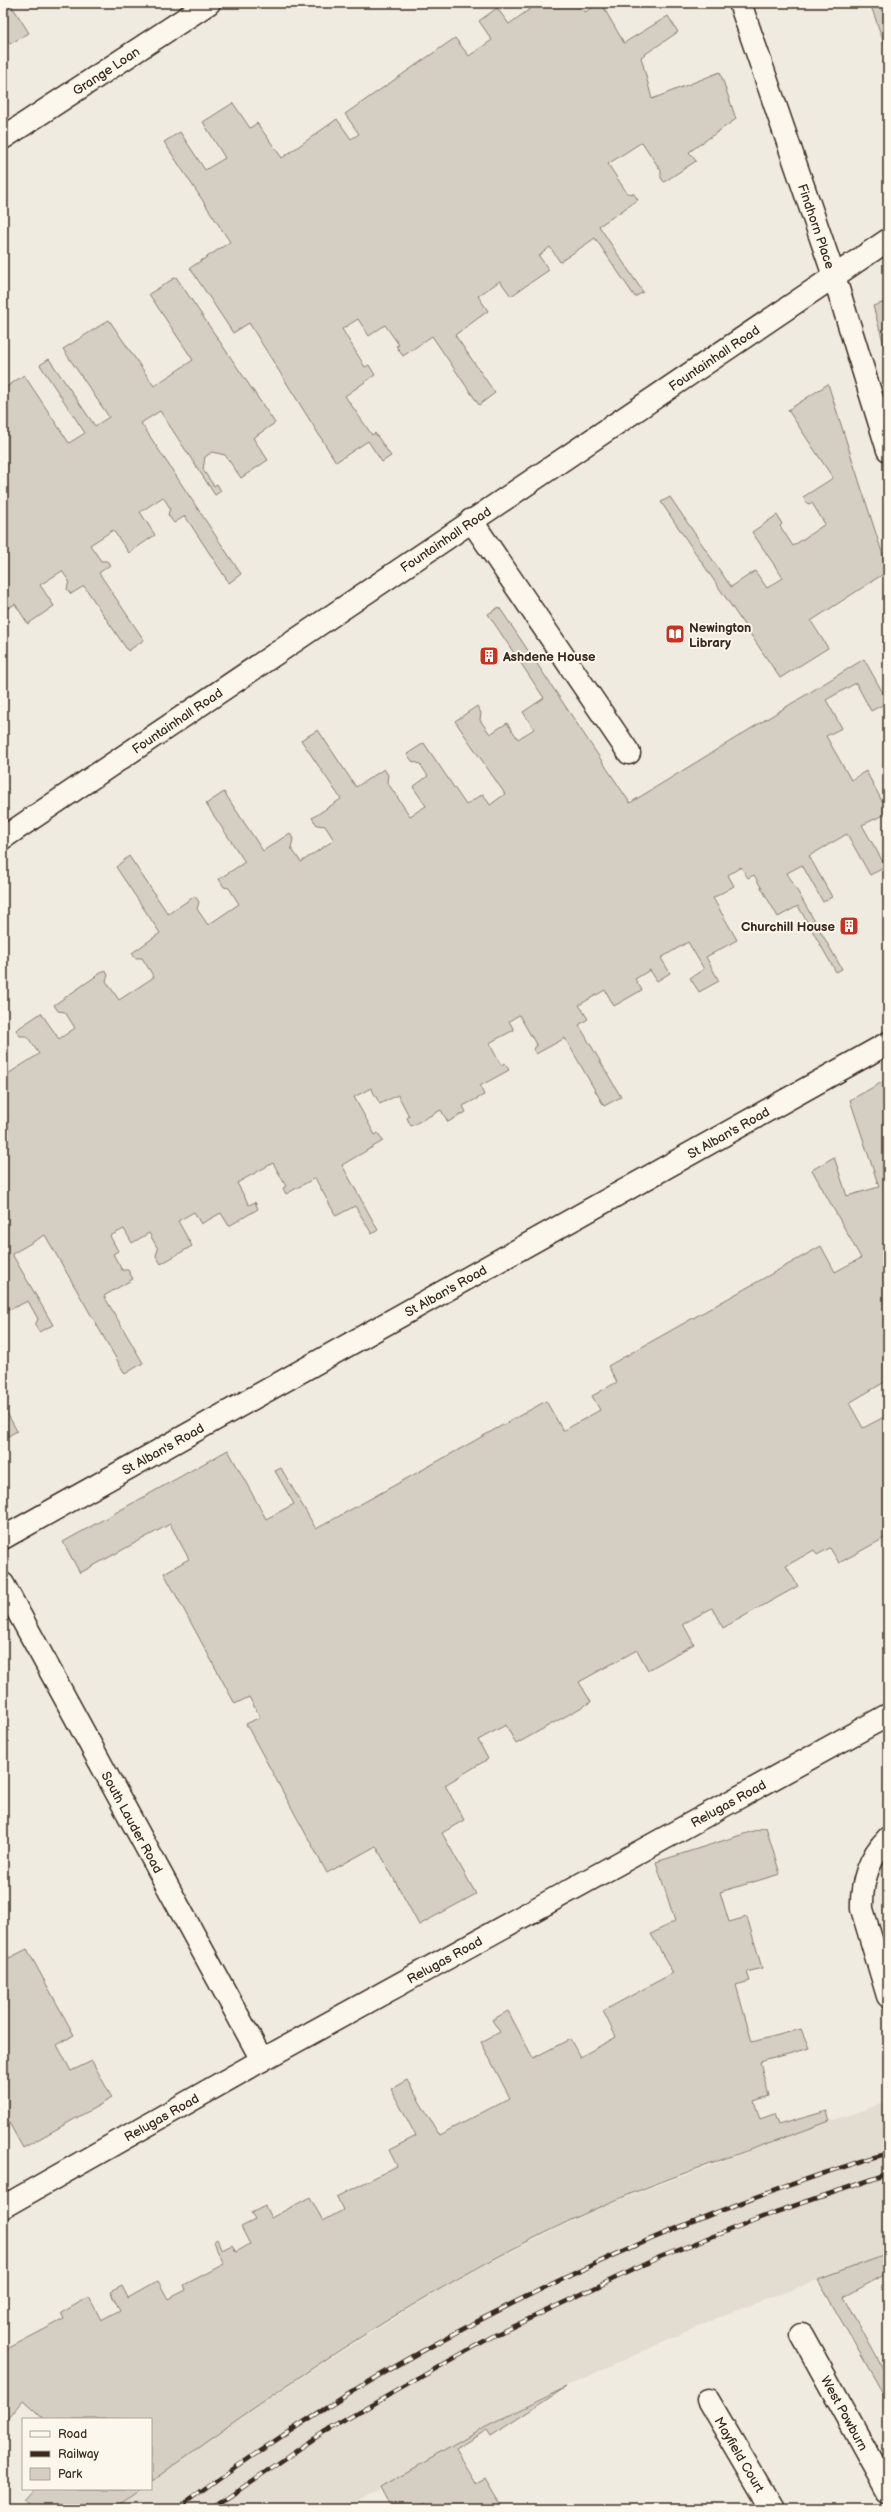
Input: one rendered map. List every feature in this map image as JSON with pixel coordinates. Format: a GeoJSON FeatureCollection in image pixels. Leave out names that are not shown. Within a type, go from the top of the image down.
{"type":"FeatureCollection","features":[{"type":"Feature","properties":{"kind":"street","name":"Grange Loan"},"geometry":{"type":"LineString","coordinates":[[3,138],[209,3]]}},
{"type":"Feature","properties":{"kind":"street","name":"Findhorn Place"},"geometry":{"type":"LineString","coordinates":[[740,3],[834,276],[888,450]]}},
{"type":"Feature","properties":{"kind":"street","name":"Fountainhall Road"},"geometry":{"type":"LineString","coordinates":[[3,838],[471,520],[888,240]]}},
{"type":"Feature","properties":{"kind":"street"},"geometry":{"type":"LineString","coordinates":[[471,520],[629,753]]}},
{"type":"Feature","properties":{"kind":"street","name":"St Alban's Road"},"geometry":{"type":"LineString","coordinates":[[3,1538],[888,1043]]}},
{"type":"Feature","properties":{"kind":"street","name":"South Lauder Road"},"geometry":{"type":"LineString","coordinates":[[3,1584],[262,2060]]}},
{"type":"Feature","properties":{"kind":"street","name":"Relugas Road"},"geometry":{"type":"LineString","coordinates":[[3,2207],[262,2060],[888,1715]]}},
{"type":"Feature","properties":{"kind":"street"},"geometry":{"type":"LineString","coordinates":[[888,1838],[871,1861],[862,1895],[862,1909],[888,1996]]}},
{"type":"Feature","properties":{"kind":"street","name":"West Powburn"},"geometry":{"type":"LineString","coordinates":[[802,2335],[888,2491]]}},
{"type":"Feature","properties":{"kind":"street","name":"Mayfield Court"},"geometry":{"type":"LineString","coordinates":[[708,2400],[772,2509]]}},
{"type":"Feature","properties":{"kind":"shaded area"},"geometry":{"type":"Polygon","coordinates":[[[888,2102],[888,2254],[724,2315],[553,2392],[480,2430],[347,2509],[115,2509],[141,2490],[152,2490],[152,2481],[190,2452],[315,2368],[433,2294],[486,2264],[605,2205],[830,2121],[888,2102]]]}},
{"type":"Feature","properties":{"kind":"green space"},"geometry":{"type":"Polygon","coordinates":[[[3,3],[10,3],[29,33],[10,44],[3,32],[3,3]]]}},
{"type":"Feature","properties":{"kind":"green space"},"geometry":{"type":"Polygon","coordinates":[[[525,3],[579,3],[585,12],[601,3],[624,43],[668,16],[678,32],[641,57],[652,99],[720,72],[736,119],[689,152],[696,161],[664,182],[661,178],[661,171],[642,142],[608,164],[627,193],[634,194],[638,200],[599,226],[643,292],[635,297],[595,238],[560,262],[550,247],[539,256],[549,270],[511,296],[500,281],[478,296],[488,311],[455,335],[495,393],[479,405],[432,336],[403,356],[396,346],[399,345],[385,325],[369,336],[358,319],[342,329],[365,367],[369,365],[375,375],[345,396],[372,435],[375,433],[391,456],[382,462],[368,441],[336,462],[249,323],[233,333],[190,268],[230,242],[164,142],[180,132],[205,170],[225,158],[203,122],[233,103],[250,128],[257,123],[282,158],[337,119],[351,139],[359,134],[345,114],[455,38],[469,56],[492,40],[479,21],[497,8],[509,24],[530,9],[525,3]]]}},
{"type":"Feature","properties":{"kind":"green space"},"geometry":{"type":"Polygon","coordinates":[[[870,3],[888,3],[888,55],[870,3]]]}},
{"type":"Feature","properties":{"kind":"green space"},"geometry":{"type":"Polygon","coordinates":[[[176,277],[275,423],[253,438],[268,460],[241,478],[225,455],[212,452],[205,457],[203,470],[214,486],[217,484],[221,491],[215,495],[160,411],[141,423],[241,574],[229,583],[185,516],[174,523],[168,515],[170,508],[163,497],[140,512],[155,535],[129,553],[113,530],[90,545],[101,561],[107,561],[110,565],[99,573],[144,640],[128,651],[84,586],[71,594],[67,589],[69,581],[62,571],[40,585],[54,606],[28,624],[15,604],[3,611],[3,386],[5,388],[24,375],[69,443],[85,433],[40,365],[49,359],[95,426],[109,417],[63,349],[109,320],[154,386],[193,360],[149,294],[176,277]]]}},
{"type":"Feature","properties":{"kind":"green space"},"geometry":{"type":"Polygon","coordinates":[[[888,301],[888,359],[873,306],[888,301]]]}},
{"type":"Feature","properties":{"kind":"green space"},"geometry":{"type":"Polygon","coordinates":[[[828,384],[888,571],[811,621],[828,648],[780,678],[661,502],[670,497],[731,587],[755,571],[767,588],[783,578],[752,532],[777,515],[782,524],[780,526],[793,546],[825,524],[812,503],[808,504],[803,497],[833,478],[788,410],[828,384]]]}},
{"type":"Feature","properties":{"kind":"green space"},"geometry":{"type":"Polygon","coordinates":[[[499,607],[630,803],[864,659],[888,702],[871,711],[856,683],[826,700],[842,728],[826,736],[851,780],[866,771],[882,801],[888,798],[888,813],[862,825],[886,867],[870,875],[847,834],[809,856],[832,897],[823,902],[802,865],[787,873],[842,969],[836,972],[798,906],[778,917],[754,875],[748,878],[741,867],[728,875],[734,886],[713,898],[737,940],[706,957],[719,981],[699,992],[690,978],[704,969],[688,942],[661,958],[670,973],[657,981],[650,970],[635,979],[642,990],[614,1006],[605,990],[579,1005],[588,1019],[579,1025],[621,1097],[604,1106],[565,1038],[536,1054],[533,1049],[537,1046],[519,1015],[509,1021],[514,1030],[489,1043],[501,1065],[505,1063],[509,1070],[480,1086],[484,1095],[463,1106],[466,1112],[448,1122],[441,1110],[411,1126],[407,1118],[409,1116],[398,1095],[380,1104],[371,1088],[354,1097],[375,1135],[378,1133],[383,1141],[342,1165],[378,1230],[372,1234],[355,1206],[336,1216],[315,1178],[286,1194],[283,1188],[286,1186],[273,1163],[237,1183],[249,1205],[255,1202],[258,1209],[229,1226],[221,1213],[201,1224],[194,1212],[178,1221],[192,1246],[161,1264],[156,1256],[158,1249],[149,1233],[132,1243],[124,1229],[110,1236],[118,1251],[113,1254],[122,1270],[128,1270],[133,1279],[104,1296],[143,1363],[125,1374],[45,1235],[12,1254],[53,1325],[39,1332],[35,1325],[38,1319],[28,1301],[9,1310],[3,1299],[3,1119],[8,1116],[3,1109],[3,1077],[39,1054],[27,1036],[20,1036],[16,1030],[41,1013],[59,1039],[75,1028],[65,1012],[58,1011],[54,1005],[105,970],[108,975],[106,981],[119,1000],[154,977],[142,958],[135,958],[132,953],[160,933],[116,867],[129,856],[168,914],[195,896],[199,902],[197,909],[208,925],[239,904],[229,888],[224,887],[219,879],[245,862],[206,804],[224,792],[263,851],[290,833],[293,839],[291,848],[301,862],[334,840],[325,826],[317,825],[312,818],[341,799],[301,740],[318,730],[356,787],[384,769],[388,775],[387,782],[410,816],[426,806],[413,787],[428,776],[420,764],[412,761],[407,754],[424,743],[466,805],[483,794],[490,805],[505,794],[455,721],[477,706],[481,713],[480,720],[490,734],[507,723],[518,739],[534,729],[523,712],[544,698],[488,614],[499,607]]]}},
{"type":"Feature","properties":{"kind":"green space"},"geometry":{"type":"Polygon","coordinates":[[[888,1079],[888,1380],[849,1403],[863,1428],[888,1415],[888,1536],[839,1563],[830,1548],[817,1555],[814,1550],[786,1566],[798,1586],[723,1628],[712,1608],[683,1624],[694,1644],[648,1670],[637,1650],[579,1682],[591,1702],[516,1744],[506,1725],[478,1740],[488,1759],[445,1785],[464,1820],[442,1833],[476,1894],[419,1925],[376,1846],[327,1873],[246,1724],[260,1717],[249,1697],[235,1704],[164,1573],[189,1559],[170,1524],[80,1573],[63,1542],[228,1450],[266,1519],[294,1504],[275,1471],[281,1468],[316,1529],[546,1401],[563,1431],[600,1410],[592,1396],[617,1382],[608,1366],[821,1246],[835,1272],[861,1258],[812,1170],[834,1157],[847,1196],[879,1187],[850,1100],[888,1079]]]}},
{"type":"Feature","properties":{"kind":"green space"},"geometry":{"type":"Polygon","coordinates":[[[3,1406],[17,1431],[3,1439],[3,1406]]]}},
{"type":"Feature","properties":{"kind":"green space"},"geometry":{"type":"Polygon","coordinates":[[[766,1827],[780,1874],[720,1892],[729,1922],[747,1917],[762,1968],[747,1972],[750,1981],[736,1985],[752,2042],[801,2029],[809,2048],[760,2062],[769,2096],[754,2101],[760,2119],[774,2114],[778,2125],[827,2111],[830,2121],[632,2193],[545,2233],[486,2263],[427,2296],[313,2368],[258,2405],[152,2481],[152,2418],[43,2418],[23,2400],[3,2424],[3,2378],[6,2376],[3,2371],[3,2349],[7,2349],[64,2319],[61,2313],[89,2297],[101,2320],[120,2310],[110,2292],[122,2286],[128,2298],[158,2281],[168,2299],[186,2290],[184,2285],[224,2264],[213,2242],[217,2239],[222,2250],[232,2245],[236,2252],[250,2244],[241,2227],[255,2220],[251,2213],[265,2206],[271,2218],[310,2197],[323,2221],[343,2210],[337,2197],[397,2166],[389,2150],[416,2136],[391,2089],[407,2080],[439,2135],[510,2098],[481,2042],[500,2032],[492,2020],[508,2011],[533,2058],[570,2039],[580,2057],[616,2037],[603,2011],[673,1973],[651,1934],[675,1921],[656,1862],[766,1827]]]}},
{"type":"Feature","properties":{"kind":"green space"},"geometry":{"type":"Polygon","coordinates":[[[3,1946],[9,1958],[27,1949],[74,2035],[57,2045],[71,2071],[92,2061],[112,2098],[23,2148],[3,2112],[3,1946]]]}},
{"type":"Feature","properties":{"kind":"green space"},"geometry":{"type":"Polygon","coordinates":[[[888,2254],[888,2283],[884,2275],[844,2297],[888,2378],[888,2402],[818,2280],[888,2254]]]}},
{"type":"Feature","properties":{"kind":"green space"},"geometry":{"type":"Polygon","coordinates":[[[566,2387],[491,2436],[487,2430],[455,2449],[476,2484],[485,2479],[503,2509],[429,2509],[425,2503],[415,2509],[391,2509],[380,2488],[480,2430],[566,2387]]]}},
{"type":"Feature","properties":{"kind":"green space"},"geometry":{"type":"Polygon","coordinates":[[[32,2490],[141,2490],[115,2509],[34,2509],[23,2500],[32,2490]]]}},
{"type":"Feature","properties":{"kind":"railway"},"geometry":{"type":"LineString","coordinates":[[178,2509],[258,2452],[342,2398],[429,2348],[518,2301],[609,2257],[701,2218],[795,2183],[888,2153]]}},
{"type":"Feature","properties":{"kind":"railway"},"geometry":{"type":"LineString","coordinates":[[211,2509],[324,2432],[495,2335],[660,2257],[770,2214],[888,2174]]}},
{"type":"Feature","properties":{"kind":"place","name":"Newington Library"},"geometry":{"type":"Point","coordinates":[675,634]}},
{"type":"Feature","properties":{"kind":"place","name":"Ashdene House"},"geometry":{"type":"Point","coordinates":[489,656]}},
{"type":"Feature","properties":{"kind":"place","name":"Churchill House"},"geometry":{"type":"Point","coordinates":[849,926]}}]}
